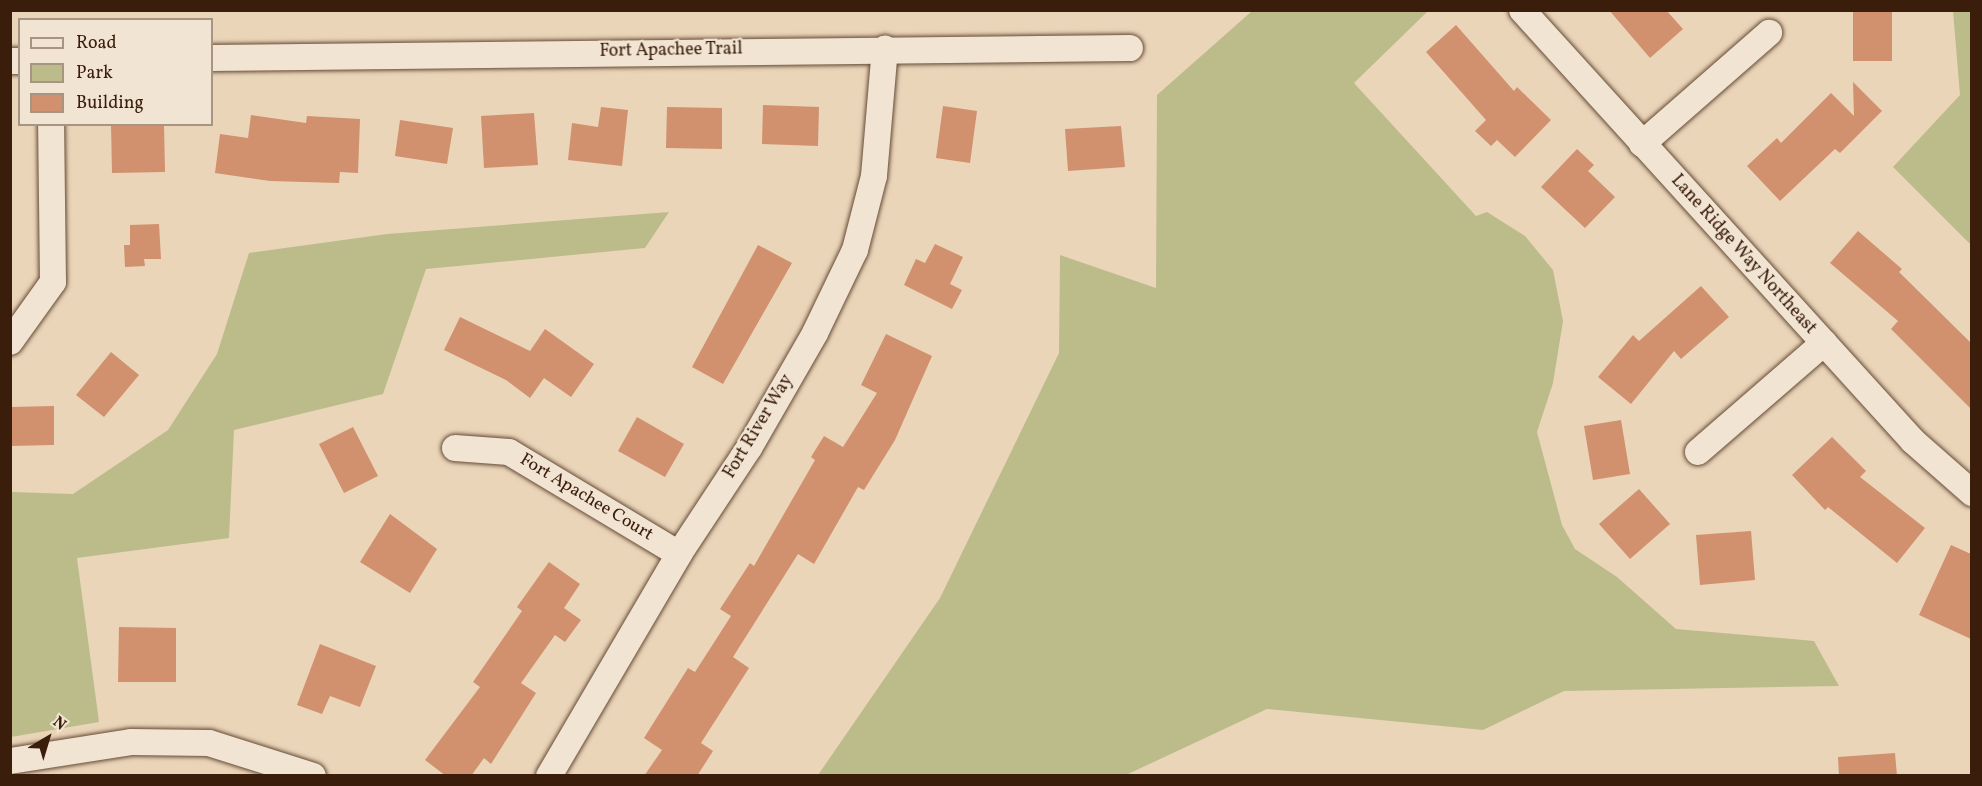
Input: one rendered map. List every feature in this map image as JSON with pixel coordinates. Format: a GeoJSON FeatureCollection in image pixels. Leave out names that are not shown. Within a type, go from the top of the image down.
{"type":"FeatureCollection","features":[{"type":"Feature","properties":{"kind":"street","name":"Lane Ridge Way Northeast"},"geometry":{"type":"LineString","coordinates":[[1522,10],[1913,441],[1971,493]]}},
{"type":"Feature","properties":{"kind":"street"},"geometry":{"type":"LineString","coordinates":[[1642,144],[1769,33]]}},
{"type":"Feature","properties":{"kind":"street","name":"Fort Apachee Trail"},"geometry":{"type":"LineString","coordinates":[[213,58],[885,48],[1130,48]]}},
{"type":"Feature","properties":{"kind":"street","name":"Fort River Way"},"geometry":{"type":"LineString","coordinates":[[549,776],[680,554],[749,448],[815,333],[855,250],[874,176],[885,48]]}},
{"type":"Feature","properties":{"kind":"street"},"geometry":{"type":"LineString","coordinates":[[10,342],[53,282],[51,126]]}},
{"type":"Feature","properties":{"kind":"street"},"geometry":{"type":"LineString","coordinates":[[1698,452],[1824,343]]}},
{"type":"Feature","properties":{"kind":"street","name":"Fort Apachee Court"},"geometry":{"type":"LineString","coordinates":[[455,448],[509,453],[680,554]]}},
{"type":"Feature","properties":{"kind":"street"},"geometry":{"type":"LineString","coordinates":[[10,761],[131,742],[209,743],[314,776]]}},
{"type":"Feature","properties":{"kind":"green space"},"geometry":{"type":"Polygon","coordinates":[[[1252,11],[1428,11],[1354,83],[1476,216],[1487,212],[1525,236],[1553,270],[1563,321],[1553,383],[1537,432],[1562,525],[1575,549],[1617,577],[1676,629],[1814,641],[1839,686],[1564,691],[1483,730],[1267,709],[1126,775],[818,775],[940,598],[1059,353],[1060,255],[1156,288],[1157,95],[1252,11]]]}},
{"type":"Feature","properties":{"kind":"green space"},"geometry":{"type":"Polygon","coordinates":[[[1953,11],[1971,11],[1971,245],[1893,167],[1960,95],[1953,11]]]}},
{"type":"Feature","properties":{"kind":"green space"},"geometry":{"type":"Polygon","coordinates":[[[669,212],[645,248],[426,269],[383,394],[234,430],[229,538],[77,558],[99,722],[11,737],[11,492],[73,494],[168,430],[217,354],[249,253],[387,234],[669,212]]]}},
{"type":"Feature","properties":{"kind":"building"},"geometry":{"type":"Polygon","coordinates":[[[1609,10],[1666,10],[1683,29],[1650,58],[1609,10]]]}},
{"type":"Feature","properties":{"kind":"building"},"geometry":{"type":"Polygon","coordinates":[[[1853,10],[1892,10],[1892,61],[1853,61],[1853,10]]]}},
{"type":"Feature","properties":{"kind":"building"},"geometry":{"type":"Polygon","coordinates":[[[1456,25],[1514,91],[1517,87],[1551,120],[1515,157],[1497,140],[1491,146],[1475,131],[1486,120],[1426,52],[1456,25]]]}},
{"type":"Feature","properties":{"kind":"building"},"geometry":{"type":"Polygon","coordinates":[[[1853,82],[1882,111],[1840,153],[1835,149],[1780,201],[1747,166],[1777,138],[1781,143],[1831,93],[1854,116],[1853,82]]]}},
{"type":"Feature","properties":{"kind":"building"},"geometry":{"type":"Polygon","coordinates":[[[763,105],[819,107],[818,146],[762,144],[763,105]]]}},
{"type":"Feature","properties":{"kind":"building"},"geometry":{"type":"Polygon","coordinates":[[[943,106],[977,111],[970,163],[936,158],[943,106]]]}},
{"type":"Feature","properties":{"kind":"building"},"geometry":{"type":"Polygon","coordinates":[[[601,107],[628,110],[622,166],[568,160],[572,123],[598,127],[601,107]]]}},
{"type":"Feature","properties":{"kind":"building"},"geometry":{"type":"Polygon","coordinates":[[[667,107],[722,108],[722,149],[666,148],[667,107]]]}},
{"type":"Feature","properties":{"kind":"building"},"geometry":{"type":"Polygon","coordinates":[[[534,113],[538,165],[484,168],[481,116],[534,113]]]}},
{"type":"Feature","properties":{"kind":"building"},"geometry":{"type":"Polygon","coordinates":[[[251,115],[306,123],[307,116],[360,119],[358,173],[340,172],[339,183],[270,181],[215,173],[220,134],[248,138],[251,115]]]}},
{"type":"Feature","properties":{"kind":"building"},"geometry":{"type":"Polygon","coordinates":[[[400,120],[453,128],[447,164],[395,156],[400,120]]]}},
{"type":"Feature","properties":{"kind":"building"},"geometry":{"type":"Polygon","coordinates":[[[111,126],[164,126],[165,172],[112,173],[111,126]]]}},
{"type":"Feature","properties":{"kind":"building"},"geometry":{"type":"Polygon","coordinates":[[[1121,126],[1125,167],[1068,171],[1065,129],[1121,126]]]}},
{"type":"Feature","properties":{"kind":"building"},"geometry":{"type":"Polygon","coordinates":[[[1577,149],[1594,165],[1588,171],[1615,197],[1585,228],[1541,187],[1577,149]]]}},
{"type":"Feature","properties":{"kind":"building"},"geometry":{"type":"Polygon","coordinates":[[[159,224],[161,259],[144,259],[145,266],[125,267],[124,245],[130,245],[130,225],[159,224]]]}},
{"type":"Feature","properties":{"kind":"building"},"geometry":{"type":"Polygon","coordinates":[[[1858,231],[1902,269],[1899,272],[1971,343],[1971,409],[1891,329],[1898,321],[1830,263],[1858,231]]]}},
{"type":"Feature","properties":{"kind":"building"},"geometry":{"type":"Polygon","coordinates":[[[935,244],[963,257],[950,284],[962,290],[952,309],[904,285],[916,259],[925,263],[935,244]]]}},
{"type":"Feature","properties":{"kind":"building"},"geometry":{"type":"Polygon","coordinates":[[[758,245],[792,263],[723,384],[692,367],[758,245]]]}},
{"type":"Feature","properties":{"kind":"building"},"geometry":{"type":"Polygon","coordinates":[[[1701,286],[1729,317],[1681,359],[1674,351],[1631,404],[1598,377],[1633,335],[1639,341],[1701,286]]]}},
{"type":"Feature","properties":{"kind":"building"},"geometry":{"type":"Polygon","coordinates":[[[460,317],[530,351],[545,329],[594,364],[571,397],[544,378],[530,398],[506,380],[444,350],[460,317]]]}},
{"type":"Feature","properties":{"kind":"building"},"geometry":{"type":"Polygon","coordinates":[[[886,334],[932,356],[895,440],[864,490],[858,487],[814,564],[798,554],[733,657],[749,668],[701,743],[713,751],[697,776],[644,776],[662,750],[644,738],[688,668],[695,672],[731,616],[720,609],[750,563],[754,566],[815,460],[811,457],[824,436],[843,447],[877,393],[861,385],[886,334]]]}},
{"type":"Feature","properties":{"kind":"building"},"geometry":{"type":"Polygon","coordinates":[[[111,352],[139,375],[104,417],[76,395],[111,352]]]}},
{"type":"Feature","properties":{"kind":"building"},"geometry":{"type":"Polygon","coordinates":[[[54,406],[54,445],[10,446],[10,407],[54,406]]]}},
{"type":"Feature","properties":{"kind":"building"},"geometry":{"type":"Polygon","coordinates":[[[637,417],[684,444],[665,477],[618,451],[637,417]]]}},
{"type":"Feature","properties":{"kind":"building"},"geometry":{"type":"Polygon","coordinates":[[[1621,420],[1630,474],[1593,480],[1584,426],[1621,420]]]}},
{"type":"Feature","properties":{"kind":"building"},"geometry":{"type":"Polygon","coordinates":[[[353,427],[378,476],[344,493],[319,444],[353,427]]]}},
{"type":"Feature","properties":{"kind":"building"},"geometry":{"type":"Polygon","coordinates":[[[1832,437],[1866,471],[1860,477],[1925,528],[1897,563],[1828,507],[1825,510],[1792,475],[1832,437]]]}},
{"type":"Feature","properties":{"kind":"building"},"geometry":{"type":"Polygon","coordinates":[[[1639,489],[1670,524],[1630,559],[1599,524],[1639,489]]]}},
{"type":"Feature","properties":{"kind":"building"},"geometry":{"type":"Polygon","coordinates":[[[390,514],[437,549],[410,593],[360,562],[390,514]]]}},
{"type":"Feature","properties":{"kind":"building"},"geometry":{"type":"Polygon","coordinates":[[[1751,531],[1755,580],[1700,585],[1696,535],[1751,531]]]}},
{"type":"Feature","properties":{"kind":"building"},"geometry":{"type":"Polygon","coordinates":[[[1951,545],[1971,554],[1971,639],[1919,615],[1951,545]]]}},
{"type":"Feature","properties":{"kind":"building"},"geometry":{"type":"Polygon","coordinates":[[[549,562],[580,584],[564,608],[581,620],[565,642],[555,635],[521,683],[536,693],[491,764],[484,758],[471,776],[446,776],[425,760],[480,687],[473,682],[522,611],[517,607],[549,562]]]}},
{"type":"Feature","properties":{"kind":"building"},"geometry":{"type":"Polygon","coordinates":[[[119,627],[176,628],[176,682],[118,682],[119,627]]]}},
{"type":"Feature","properties":{"kind":"building"},"geometry":{"type":"Polygon","coordinates":[[[320,644],[376,666],[360,707],[330,696],[322,714],[297,705],[320,644]]]}},
{"type":"Feature","properties":{"kind":"building"},"geometry":{"type":"Polygon","coordinates":[[[1895,753],[1897,776],[1839,776],[1838,757],[1895,753]]]}}]}
